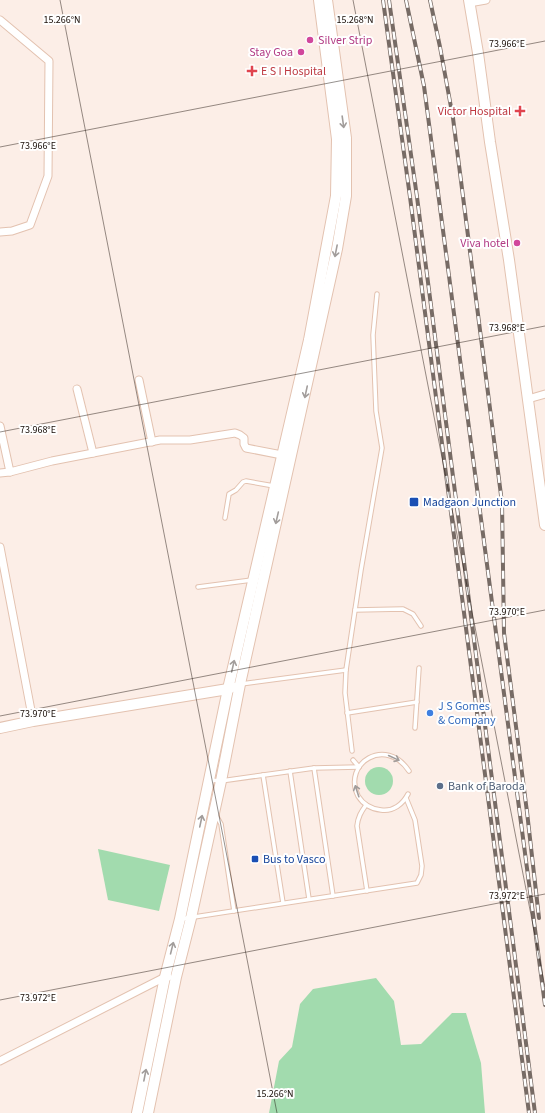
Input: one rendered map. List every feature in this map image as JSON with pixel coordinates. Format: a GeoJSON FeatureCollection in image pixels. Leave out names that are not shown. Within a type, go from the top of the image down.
{"type":"FeatureCollection","features":[{"type":"Feature","properties":{"kind":"main road"},"geometry":{"type":"LineString","coordinates":[[148,1113],[176,977],[191,918],[221,781],[240,684],[244,644],[254,580],[309,340],[336,196],[337,139],[319,0]]}},
{"type":"Feature","properties":{"kind":"main road"},"geometry":{"type":"LineString","coordinates":[[137,1113],[164,977],[180,919],[228,689],[244,644],[320,327],[337,249],[346,196],[346,138],[327,0]]}},
{"type":"Feature","properties":{"kind":"main road"},"geometry":{"type":"LineString","coordinates":[[469,2],[509,260],[545,525]]}},
{"type":"Feature","properties":{"kind":"main road"},"geometry":{"type":"LineString","coordinates":[[0,728],[33,721],[228,689],[240,684]]}},
{"type":"Feature","properties":{"kind":"street"},"geometry":{"type":"LineString","coordinates":[[469,2],[486,0]]}},
{"type":"Feature","properties":{"kind":"street"},"geometry":{"type":"LineString","coordinates":[[0,20],[49,61],[48,176],[30,225],[12,231],[0,232]]}},
{"type":"Feature","properties":{"kind":"street"},"geometry":{"type":"LineString","coordinates":[[139,380],[152,442]]}},
{"type":"Feature","properties":{"kind":"street"},"geometry":{"type":"LineString","coordinates":[[77,389],[93,453]]}},
{"type":"Feature","properties":{"kind":"street"},"geometry":{"type":"LineString","coordinates":[[528,399],[545,394]]}},
{"type":"Feature","properties":{"kind":"street"},"geometry":{"type":"LineString","coordinates":[[0,426],[10,472]]}},
{"type":"Feature","properties":{"kind":"street"},"geometry":{"type":"LineString","coordinates":[[0,473],[10,472],[52,461],[160,440],[190,440],[235,433],[240,434],[244,438],[246,448],[282,455]]}},
{"type":"Feature","properties":{"kind":"street"},"geometry":{"type":"LineString","coordinates":[[0,548],[33,721]]}},
{"type":"Feature","properties":{"kind":"street"},"geometry":{"type":"LineString","coordinates":[[0,1061],[164,977],[176,977]]}},
{"type":"Feature","properties":{"kind":"lane"},"geometry":{"type":"LineString","coordinates":[[352,751],[345,693],[346,670],[382,448],[376,411],[373,335],[378,294]]}},
{"type":"Feature","properties":{"kind":"lane"},"geometry":{"type":"LineString","coordinates":[[225,518],[229,494],[236,490],[244,481],[275,486]]}},
{"type":"Feature","properties":{"kind":"lane"},"geometry":{"type":"LineString","coordinates":[[198,586],[254,580]]}},
{"type":"Feature","properties":{"kind":"lane"},"geometry":{"type":"LineString","coordinates":[[355,610],[403,608],[414,614],[421,626]]}},
{"type":"Feature","properties":{"kind":"lane"},"geometry":{"type":"LineString","coordinates":[[415,728],[419,668]]}},
{"type":"Feature","properties":{"kind":"lane"},"geometry":{"type":"LineString","coordinates":[[240,684],[346,670]]}},
{"type":"Feature","properties":{"kind":"lane"},"geometry":{"type":"LineString","coordinates":[[347,713],[417,702]]}},
{"type":"Feature","properties":{"kind":"lane"},"geometry":{"type":"LineString","coordinates":[[408,794],[400,805],[383,811],[366,805],[356,791],[355,783],[356,774],[359,767],[369,758],[381,754],[398,758],[409,771]]}},
{"type":"Feature","properties":{"kind":"lane"},"geometry":{"type":"LineString","coordinates":[[353,760],[359,767]]}},
{"type":"Feature","properties":{"kind":"lane"},"geometry":{"type":"LineString","coordinates":[[209,780],[221,781],[314,768],[359,767]]}},
{"type":"Feature","properties":{"kind":"lane"},"geometry":{"type":"LineString","coordinates":[[314,768],[333,896]]}},
{"type":"Feature","properties":{"kind":"lane"},"geometry":{"type":"LineString","coordinates":[[290,771],[309,899]]}},
{"type":"Feature","properties":{"kind":"lane"},"geometry":{"type":"LineString","coordinates":[[263,775],[283,904]]}},
{"type":"Feature","properties":{"kind":"lane"},"geometry":{"type":"LineString","coordinates":[[180,919],[417,883],[421,875],[422,866],[415,820],[406,798]]}},
{"type":"Feature","properties":{"kind":"lane"},"geometry":{"type":"LineString","coordinates":[[366,805],[359,815],[357,826],[367,890]]}},
{"type":"Feature","properties":{"kind":"lane"},"geometry":{"type":"LineString","coordinates":[[214,812],[221,824],[234,911]]}},
{"type":"Feature","properties":{"kind":"green space"},"geometry":{"type":"Polygon","coordinates":[[[379,767],[389,771],[393,781],[389,791],[379,795],[369,791],[365,781],[369,771],[379,767]]]}},
{"type":"Feature","properties":{"kind":"green space"},"geometry":{"type":"Polygon","coordinates":[[[98,849],[170,865],[159,911],[108,900],[98,849]]]}},
{"type":"Feature","properties":{"kind":"green space"},"geometry":{"type":"Polygon","coordinates":[[[376,978],[394,1001],[401,1045],[421,1044],[452,1013],[466,1013],[481,1063],[485,1113],[269,1113],[279,1061],[292,1047],[300,1004],[313,989],[376,978]]]}},
{"type":"Feature","properties":{"kind":"railway"},"geometry":{"type":"LineString","coordinates":[[383,0],[529,1113]]}},
{"type":"Feature","properties":{"kind":"railway"},"geometry":{"type":"LineString","coordinates":[[389,0],[417,197],[535,1113]]}},
{"type":"Feature","properties":{"kind":"railway"},"geometry":{"type":"LineString","coordinates":[[406,0],[424,86],[545,1005]]}},
{"type":"Feature","properties":{"kind":"railway"},"geometry":{"type":"LineString","coordinates":[[430,0],[453,118],[502,503],[504,633],[539,918]]}},
{"type":"Feature","properties":{"kind":"place","name":"Silver Strip"},"geometry":{"type":"Point","coordinates":[310,40]}},
{"type":"Feature","properties":{"kind":"place","name":"Stay Goa"},"geometry":{"type":"Point","coordinates":[301,52]}},
{"type":"Feature","properties":{"kind":"place","name":"E S I Hospital"},"geometry":{"type":"Point","coordinates":[252,71]}},
{"type":"Feature","properties":{"kind":"place","name":"Victor Hospital"},"geometry":{"type":"Point","coordinates":[520,111]}},
{"type":"Feature","properties":{"kind":"place","name":"Viva hotel"},"geometry":{"type":"Point","coordinates":[517,243]}},
{"type":"Feature","properties":{"kind":"place","name":"Madgaon Junction"},"geometry":{"type":"Point","coordinates":[414,502]}},
{"type":"Feature","properties":{"kind":"place","name":"J S Gomes & Company"},"geometry":{"type":"Point","coordinates":[430,713]}},
{"type":"Feature","properties":{"kind":"place","name":"Bank of Baroda"},"geometry":{"type":"Point","coordinates":[440,786]}},
{"type":"Feature","properties":{"kind":"place","name":"Bus to Vasco"},"geometry":{"type":"Point","coordinates":[255,859]}}]}
